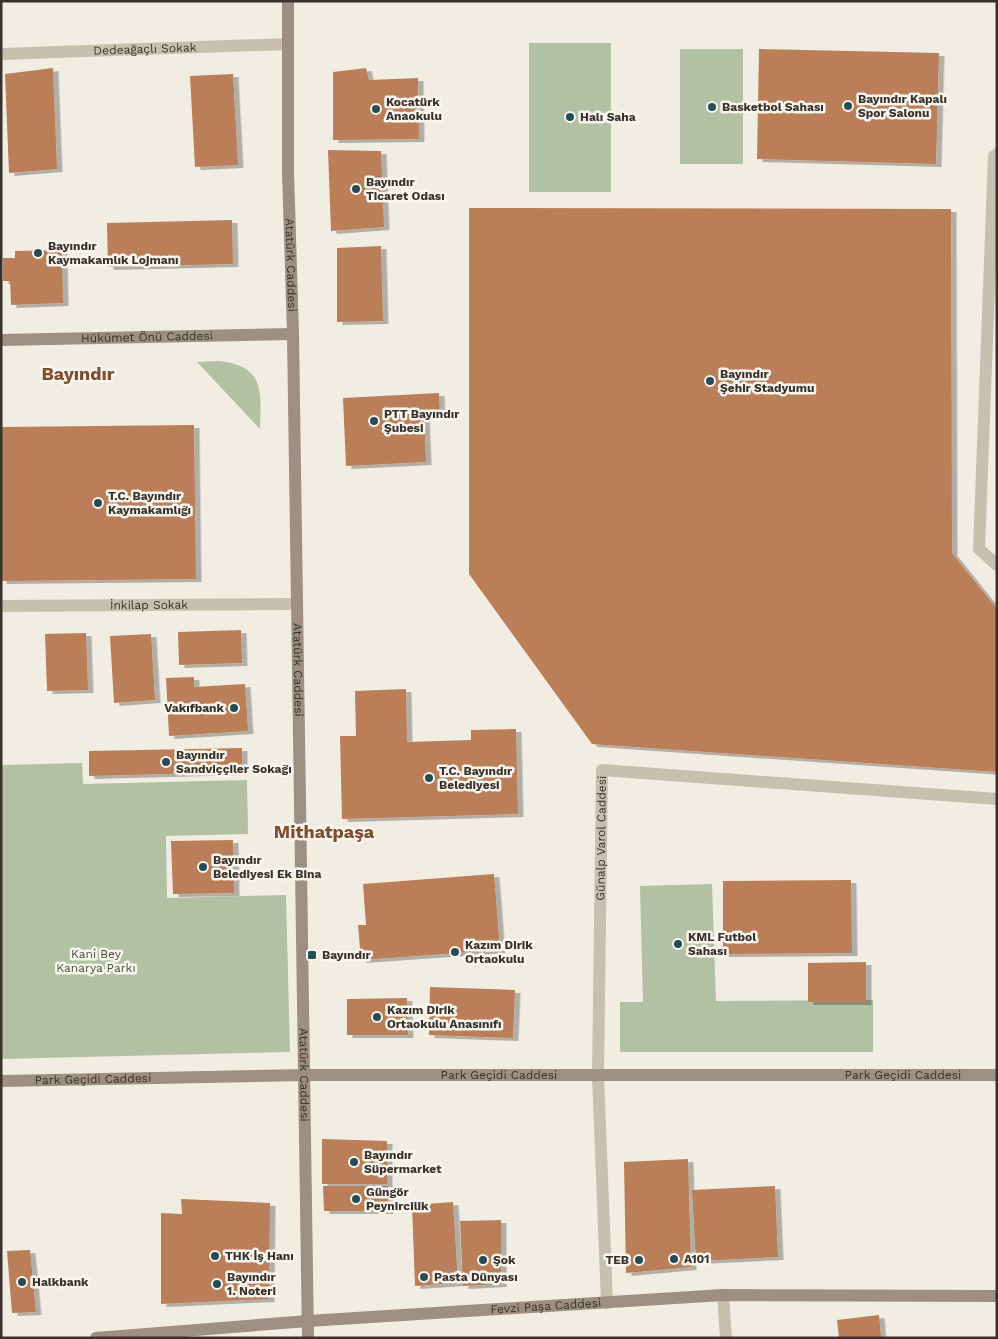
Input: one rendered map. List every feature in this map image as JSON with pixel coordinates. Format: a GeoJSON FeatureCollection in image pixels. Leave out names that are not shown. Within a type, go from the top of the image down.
{"type":"FeatureCollection","features":[{"type":"Feature","properties":{"kind":"street","name":"Atatürk Caddesi"},"geometry":{"type":"LineString","coordinates":[[288,1],[288,172],[293,334],[308,1338]]}},
{"type":"Feature","properties":{"kind":"street","name":"Dedeağaçlı Sokak"},"geometry":{"type":"LineString","coordinates":[[1,54],[288,44]]}},
{"type":"Feature","properties":{"kind":"street"},"geometry":{"type":"LineString","coordinates":[[997,154],[994,156],[991,385],[979,549],[997,565]]}},
{"type":"Feature","properties":{"kind":"street","name":"Hükümet Önü Caddesi"},"geometry":{"type":"LineString","coordinates":[[1,340],[293,334]]}},
{"type":"Feature","properties":{"kind":"street","name":"İnkilap Sokak"},"geometry":{"type":"LineString","coordinates":[[1,606],[297,604]]}},
{"type":"Feature","properties":{"kind":"street","name":"Günalp Varol Caddesi"},"geometry":{"type":"LineString","coordinates":[[606,1303],[598,1076],[602,770],[997,799]]}},
{"type":"Feature","properties":{"kind":"street","name":"Park Geçidi Caddesi"},"geometry":{"type":"LineString","coordinates":[[1,1081],[304,1075],[997,1075]]}},
{"type":"Feature","properties":{"kind":"street"},"geometry":{"type":"LineString","coordinates":[[723,1295],[726,1338]]}},
{"type":"Feature","properties":{"kind":"street","name":"Fevzi Paşa Caddesi"},"geometry":{"type":"LineString","coordinates":[[96,1338],[308,1321],[723,1295],[997,1296]]}},
{"type":"Feature","properties":{"kind":"green space","name":"Halı Saha"},"geometry":{"type":"Polygon","coordinates":[[[529,43],[611,43],[611,192],[529,192],[529,43]]]}},
{"type":"Feature","properties":{"kind":"green space","name":"Basketbol Sahası"},"geometry":{"type":"Polygon","coordinates":[[[680,49],[743,49],[743,164],[680,164],[680,49]]]}},
{"type":"Feature","properties":{"kind":"green space"},"geometry":{"type":"Polygon","coordinates":[[[219,361],[245,368],[257,383],[260,392],[260,429],[197,362],[219,361]]]}},
{"type":"Feature","properties":{"kind":"green space","name":"Kani Bey Kanarya Parkı"},"geometry":{"type":"Polygon","coordinates":[[[82,763],[83,784],[247,780],[248,834],[166,836],[167,898],[286,895],[290,1052],[1,1059],[1,765],[82,763]]]}},
{"type":"Feature","properties":{"kind":"green space"},"geometry":{"type":"Polygon","coordinates":[[[712,884],[716,1001],[873,1000],[873,1052],[620,1052],[620,1002],[643,1002],[640,886],[712,884]]]}},
{"type":"Feature","properties":{"kind":"building","name":"Bayındır Kapalı Spor Salonu"},"geometry":{"type":"Polygon","coordinates":[[[759,49],[939,53],[936,164],[757,159],[759,49]]]}},
{"type":"Feature","properties":{"kind":"building"},"geometry":{"type":"Polygon","coordinates":[[[53,68],[57,169],[9,173],[5,74],[53,68]]]}},
{"type":"Feature","properties":{"kind":"building","name":"Kocatürk Anaokulu"},"geometry":{"type":"Polygon","coordinates":[[[366,68],[369,80],[418,78],[419,139],[333,140],[333,72],[366,68]]]}},
{"type":"Feature","properties":{"kind":"building"},"geometry":{"type":"Polygon","coordinates":[[[233,74],[238,165],[195,167],[190,76],[233,74]]]}},
{"type":"Feature","properties":{"kind":"building","name":"Bayındır Ticaret Odası"},"geometry":{"type":"Polygon","coordinates":[[[328,150],[381,151],[384,227],[331,231],[328,150]]]}},
{"type":"Feature","properties":{"kind":"building","name":"Bayındır Şehir Stadyumu"},"geometry":{"type":"Polygon","coordinates":[[[469,208],[951,209],[952,553],[997,609],[997,772],[592,744],[469,574],[469,208]]]}},
{"type":"Feature","properties":{"kind":"building"},"geometry":{"type":"Polygon","coordinates":[[[232,220],[233,264],[108,267],[107,223],[232,220]]]}},
{"type":"Feature","properties":{"kind":"building"},"geometry":{"type":"Polygon","coordinates":[[[381,246],[383,321],[337,322],[337,248],[381,246]]]}},
{"type":"Feature","properties":{"kind":"building","name":"Bayındır Kaymakamlık Lojmanı"},"geometry":{"type":"Polygon","coordinates":[[[62,250],[63,303],[11,305],[10,281],[3,281],[3,258],[15,258],[15,251],[62,250]]]}},
{"type":"Feature","properties":{"kind":"building"},"geometry":{"type":"Polygon","coordinates":[[[439,393],[440,414],[424,414],[426,462],[346,466],[343,398],[439,393]]]}},
{"type":"Feature","properties":{"kind":"building","name":"T.C. Bayındır Kaymakamlığı"},"geometry":{"type":"Polygon","coordinates":[[[194,425],[196,579],[1,581],[1,427],[194,425]]]}},
{"type":"Feature","properties":{"kind":"building"},"geometry":{"type":"Polygon","coordinates":[[[241,630],[242,663],[179,665],[178,632],[241,630]]]}},
{"type":"Feature","properties":{"kind":"building"},"geometry":{"type":"Polygon","coordinates":[[[86,633],[88,690],[47,691],[45,634],[86,633]]]}},
{"type":"Feature","properties":{"kind":"building"},"geometry":{"type":"Polygon","coordinates":[[[151,634],[155,700],[114,703],[110,636],[151,634]]]}},
{"type":"Feature","properties":{"kind":"building"},"geometry":{"type":"Polygon","coordinates":[[[194,677],[194,687],[245,684],[248,731],[169,736],[166,678],[194,677]]]}},
{"type":"Feature","properties":{"kind":"building","name":"T.C. Bayındır Belediyesi"},"geometry":{"type":"Polygon","coordinates":[[[406,689],[407,742],[471,740],[471,730],[516,729],[518,814],[342,819],[340,736],[356,736],[355,691],[406,689]]]}},
{"type":"Feature","properties":{"kind":"building","name":"Bayındır Sandviççiler Sokağı"},"geometry":{"type":"Polygon","coordinates":[[[242,748],[242,772],[89,776],[89,751],[242,748]]]}},
{"type":"Feature","properties":{"kind":"building","name":"Bayındır Belediyesi Ek Bina"},"geometry":{"type":"Polygon","coordinates":[[[233,840],[234,893],[173,894],[171,841],[233,840]]]}},
{"type":"Feature","properties":{"kind":"building"},"geometry":{"type":"Polygon","coordinates":[[[494,874],[500,950],[361,960],[358,925],[366,925],[363,884],[494,874]]]}},
{"type":"Feature","properties":{"kind":"building"},"geometry":{"type":"Polygon","coordinates":[[[851,880],[852,953],[723,954],[723,881],[851,880]]]}},
{"type":"Feature","properties":{"kind":"building"},"geometry":{"type":"Polygon","coordinates":[[[866,962],[866,1002],[808,1002],[808,963],[866,962]]]}},
{"type":"Feature","properties":{"kind":"building"},"geometry":{"type":"Polygon","coordinates":[[[430,987],[515,990],[513,1038],[429,1035],[430,987]]]}},
{"type":"Feature","properties":{"kind":"building","name":"Kazım Dirik Ortaokulu Anasınıfı"},"geometry":{"type":"Polygon","coordinates":[[[407,998],[408,1035],[347,1035],[347,999],[407,998]]]}},
{"type":"Feature","properties":{"kind":"building"},"geometry":{"type":"Polygon","coordinates":[[[322,1139],[387,1141],[387,1184],[322,1184],[322,1139]]]}},
{"type":"Feature","properties":{"kind":"building"},"geometry":{"type":"Polygon","coordinates":[[[688,1159],[691,1267],[626,1273],[624,1162],[688,1159]]]}},
{"type":"Feature","properties":{"kind":"building","name":"Güngör Peynircilik"},"geometry":{"type":"Polygon","coordinates":[[[323,1186],[388,1186],[388,1211],[324,1211],[323,1186]]]}},
{"type":"Feature","properties":{"kind":"building"},"geometry":{"type":"Polygon","coordinates":[[[775,1186],[778,1257],[696,1261],[692,1190],[775,1186]]]}},
{"type":"Feature","properties":{"kind":"building","name":"THK İş Hanı"},"geometry":{"type":"Polygon","coordinates":[[[181,1199],[270,1203],[269,1299],[161,1304],[161,1213],[182,1214],[181,1199]]]}},
{"type":"Feature","properties":{"kind":"building"},"geometry":{"type":"Polygon","coordinates":[[[453,1202],[458,1283],[415,1286],[412,1205],[453,1202]]]}},
{"type":"Feature","properties":{"kind":"building"},"geometry":{"type":"Polygon","coordinates":[[[501,1220],[501,1284],[463,1286],[460,1221],[501,1220]]]}},
{"type":"Feature","properties":{"kind":"building"},"geometry":{"type":"Polygon","coordinates":[[[30,1250],[36,1312],[12,1313],[7,1251],[30,1250]]]}},
{"type":"Feature","properties":{"kind":"building"},"geometry":{"type":"Polygon","coordinates":[[[879,1315],[881,1338],[839,1338],[837,1320],[879,1315]]]}},
{"type":"Feature","properties":{"kind":"place","name":"Bayındır Kapalı Spor Salonu"},"geometry":{"type":"Point","coordinates":[848,106]}},
{"type":"Feature","properties":{"kind":"place","name":"Basketbol Sahası"},"geometry":{"type":"Point","coordinates":[712,107]}},
{"type":"Feature","properties":{"kind":"place","name":"Kocatürk Anaokulu"},"geometry":{"type":"Point","coordinates":[376,109]}},
{"type":"Feature","properties":{"kind":"place","name":"Halı Saha"},"geometry":{"type":"Point","coordinates":[570,117]}},
{"type":"Feature","properties":{"kind":"place","name":"Bayındır Ticaret Odası"},"geometry":{"type":"Point","coordinates":[356,189]}},
{"type":"Feature","properties":{"kind":"place","name":"Bayındır Kaymakamlık Lojmanı"},"geometry":{"type":"Point","coordinates":[38,253]}},
{"type":"Feature","properties":{"kind":"place","name":"Bayındır Şehir Stadyumu"},"geometry":{"type":"Point","coordinates":[710,381]}},
{"type":"Feature","properties":{"kind":"place","name":"PTT Bayındır Şubesi"},"geometry":{"type":"Point","coordinates":[374,421]}},
{"type":"Feature","properties":{"kind":"place","name":"T.C. Bayındır Kaymakamlığı"},"geometry":{"type":"Point","coordinates":[98,503]}},
{"type":"Feature","properties":{"kind":"place","name":"Vakıfbank"},"geometry":{"type":"Point","coordinates":[234,708]}},
{"type":"Feature","properties":{"kind":"place","name":"Bayındır Sandviççiler Sokağı"},"geometry":{"type":"Point","coordinates":[166,762]}},
{"type":"Feature","properties":{"kind":"place","name":"T.C. Bayındır Belediyesi"},"geometry":{"type":"Point","coordinates":[429,778]}},
{"type":"Feature","properties":{"kind":"place","name":"Bayındır Belediyesi Ek Bina"},"geometry":{"type":"Point","coordinates":[203,867]}},
{"type":"Feature","properties":{"kind":"place","name":"KML Futbol Sahası"},"geometry":{"type":"Point","coordinates":[678,944]}},
{"type":"Feature","properties":{"kind":"place","name":"Kazım Dirik Ortaokulu"},"geometry":{"type":"Point","coordinates":[455,952]}},
{"type":"Feature","properties":{"kind":"place","name":"Bayındır"},"geometry":{"type":"Point","coordinates":[312,955]}},
{"type":"Feature","properties":{"kind":"place","name":"Kazım Dirik Ortaokulu Anasınıfı"},"geometry":{"type":"Point","coordinates":[377,1017]}},
{"type":"Feature","properties":{"kind":"place","name":"Bayındır Süpermarket"},"geometry":{"type":"Point","coordinates":[354,1162]}},
{"type":"Feature","properties":{"kind":"place","name":"Güngör Peynircilik"},"geometry":{"type":"Point","coordinates":[356,1199]}},
{"type":"Feature","properties":{"kind":"place","name":"THK İş Hanı"},"geometry":{"type":"Point","coordinates":[215,1256]}},
{"type":"Feature","properties":{"kind":"place","name":"A101"},"geometry":{"type":"Point","coordinates":[674,1259]}},
{"type":"Feature","properties":{"kind":"place","name":"Şok"},"geometry":{"type":"Point","coordinates":[483,1260]}},
{"type":"Feature","properties":{"kind":"place","name":"TEB"},"geometry":{"type":"Point","coordinates":[639,1260]}},
{"type":"Feature","properties":{"kind":"place","name":"Pasta Dünyası"},"geometry":{"type":"Point","coordinates":[424,1277]}},
{"type":"Feature","properties":{"kind":"place","name":"Halkbank"},"geometry":{"type":"Point","coordinates":[22,1282]}},
{"type":"Feature","properties":{"kind":"place","name":"Bayındır 1. Noteri"},"geometry":{"type":"Point","coordinates":[217,1284]}},
{"type":"Feature","properties":{"kind":"district","name":"Bayındır"},"geometry":{"type":"Point","coordinates":[78,374]}},
{"type":"Feature","properties":{"kind":"district","name":"Mithatpaşa"},"geometry":{"type":"Point","coordinates":[324,832]}}]}
